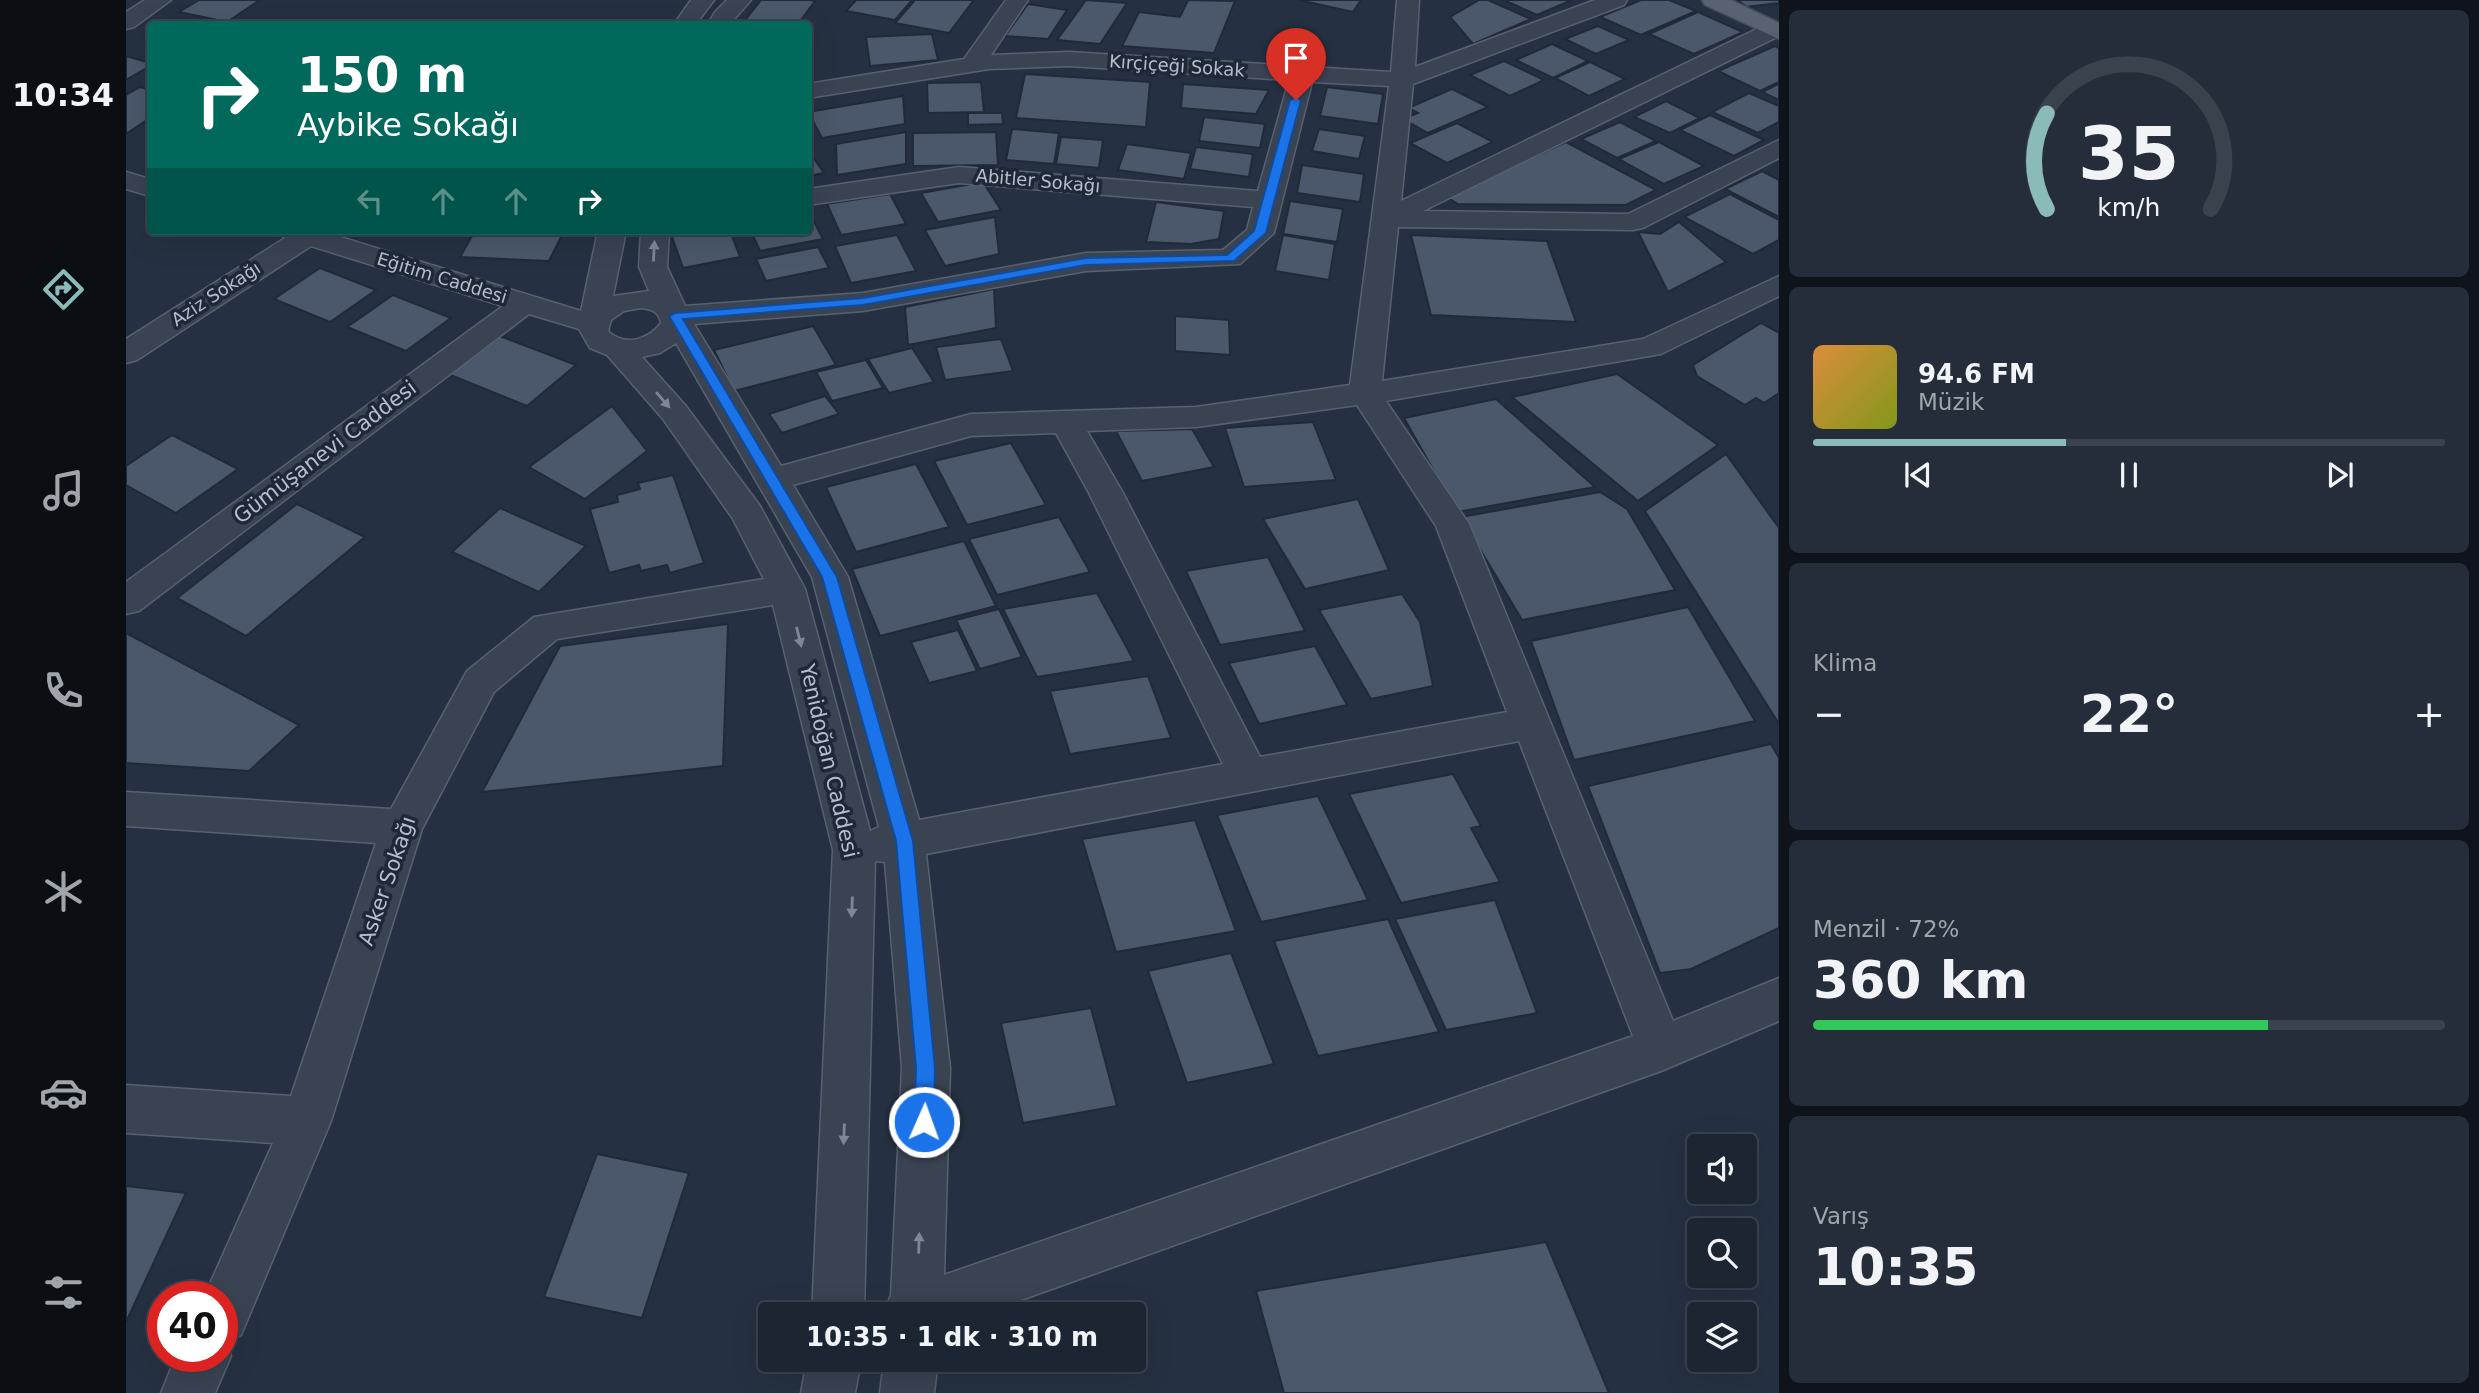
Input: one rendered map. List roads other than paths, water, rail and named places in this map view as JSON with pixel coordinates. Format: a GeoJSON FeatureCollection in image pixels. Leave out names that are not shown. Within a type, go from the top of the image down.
{"type":"FeatureCollection","features":[{"type":"Feature","properties":{"kind":"main road"},"geometry":{"type":"LineString","coordinates":[[1721,2],[1777,31]]}},
{"type":"Feature","properties":{"kind":"street"},"geometry":{"type":"LineString","coordinates":[[126,22],[160,0]]}},
{"type":"Feature","properties":{"kind":"street"},"geometry":{"type":"LineString","coordinates":[[687,21],[704,0]]}},
{"type":"Feature","properties":{"kind":"street"},"geometry":{"type":"LineString","coordinates":[[722,21],[740,0]]}},
{"type":"Feature","properties":{"kind":"street"},"geometry":{"type":"LineString","coordinates":[[972,65],[1017,0]]}},
{"type":"Feature","properties":{"kind":"street"},"geometry":{"type":"LineString","coordinates":[[1408,0],[1402,80],[1365,393],[1451,524],[1661,1049]]}},
{"type":"Feature","properties":{"kind":"street","name":"Kırçiçeği Sokak"},"geometry":{"type":"LineString","coordinates":[[812,90],[972,65],[1069,59],[1402,80],[1616,0]]}},
{"type":"Feature","properties":{"kind":"street"},"geometry":{"type":"LineString","coordinates":[[1386,219],[1777,31]]}},
{"type":"Feature","properties":{"kind":"street"},"geometry":{"type":"LineString","coordinates":[[675,316],[863,302],[1086,262],[1230,258],[1260,233],[1302,75]]}},
{"type":"Feature","properties":{"kind":"street"},"geometry":{"type":"LineString","coordinates":[[1386,219],[1633,222],[1779,148]]}},
{"type":"Feature","properties":{"kind":"street","name":"Abitler Sokağı"},"geometry":{"type":"LineString","coordinates":[[812,196],[958,175],[1269,200]]}},
{"type":"Feature","properties":{"kind":"street","name":"Aziz Sokağı"},"geometry":{"type":"LineString","coordinates":[[126,353],[296,235]]}},
{"type":"Feature","properties":{"kind":"street","name":"Eğitim Caddesi"},"geometry":{"type":"LineString","coordinates":[[305,235],[524,303],[606,336]]}},
{"type":"Feature","properties":{"kind":"street"},"geometry":{"type":"LineString","coordinates":[[606,336],[612,235]]}},
{"type":"Feature","properties":{"kind":"street"},"geometry":{"type":"LineString","coordinates":[[655,235],[653,267],[675,316],[830,577],[904,841],[926,1068],[915,1302]]}},
{"type":"Feature","properties":{"kind":"street"},"geometry":{"type":"LineString","coordinates":[[771,480],[971,425],[1196,417],[1650,347],[1779,285]]}},
{"type":"Feature","properties":{"kind":"street"},"geometry":{"type":"LineString","coordinates":[[606,336],[604,309],[628,300],[640,299],[664,304],[675,316]]}},
{"type":"Feature","properties":{"kind":"street","name":"Gümüşanevi Caddesi"},"geometry":{"type":"LineString","coordinates":[[126,601],[524,303]]}},
{"type":"Feature","properties":{"kind":"street"},"geometry":{"type":"LineString","coordinates":[[606,336],[640,348],[660,341],[673,329],[675,316]]}},
{"type":"Feature","properties":{"kind":"street","name":"Yenidoğan Caddesi"},"geometry":{"type":"LineString","coordinates":[[606,336],[674,412],[748,514],[787,589],[854,850],[838,1302]]}},
{"type":"Feature","properties":{"kind":"street"},"geometry":{"type":"LineString","coordinates":[[1066,422],[1106,493],[1249,776]]}},
{"type":"Feature","properties":{"kind":"street","name":"Asker Sokağı"},"geometry":{"type":"LineString","coordinates":[[237,1281],[307,1121],[402,827],[480,682],[547,627],[787,589]]}},
{"type":"Feature","properties":{"kind":"street"},"geometry":{"type":"LineString","coordinates":[[854,850],[1531,723]]}},
{"type":"Feature","properties":{"kind":"street"},"geometry":{"type":"LineString","coordinates":[[126,809],[402,827]]}},
{"type":"Feature","properties":{"kind":"street"},"geometry":{"type":"LineString","coordinates":[[976,1302],[1661,1049],[1779,999]]}},
{"type":"Feature","properties":{"kind":"street"},"geometry":{"type":"LineString","coordinates":[[126,1109],[307,1121]]}},
{"type":"Feature","properties":{"kind":"street"},"geometry":{"type":"LineString","coordinates":[[188,1393],[197,1372]]}},
{"type":"Feature","properties":{"kind":"street"},"geometry":{"type":"LineString","coordinates":[[828,1393],[832,1372]]}},
{"type":"Feature","properties":{"kind":"street"},"geometry":{"type":"LineString","coordinates":[[907,1393],[909,1372]]}}]}
